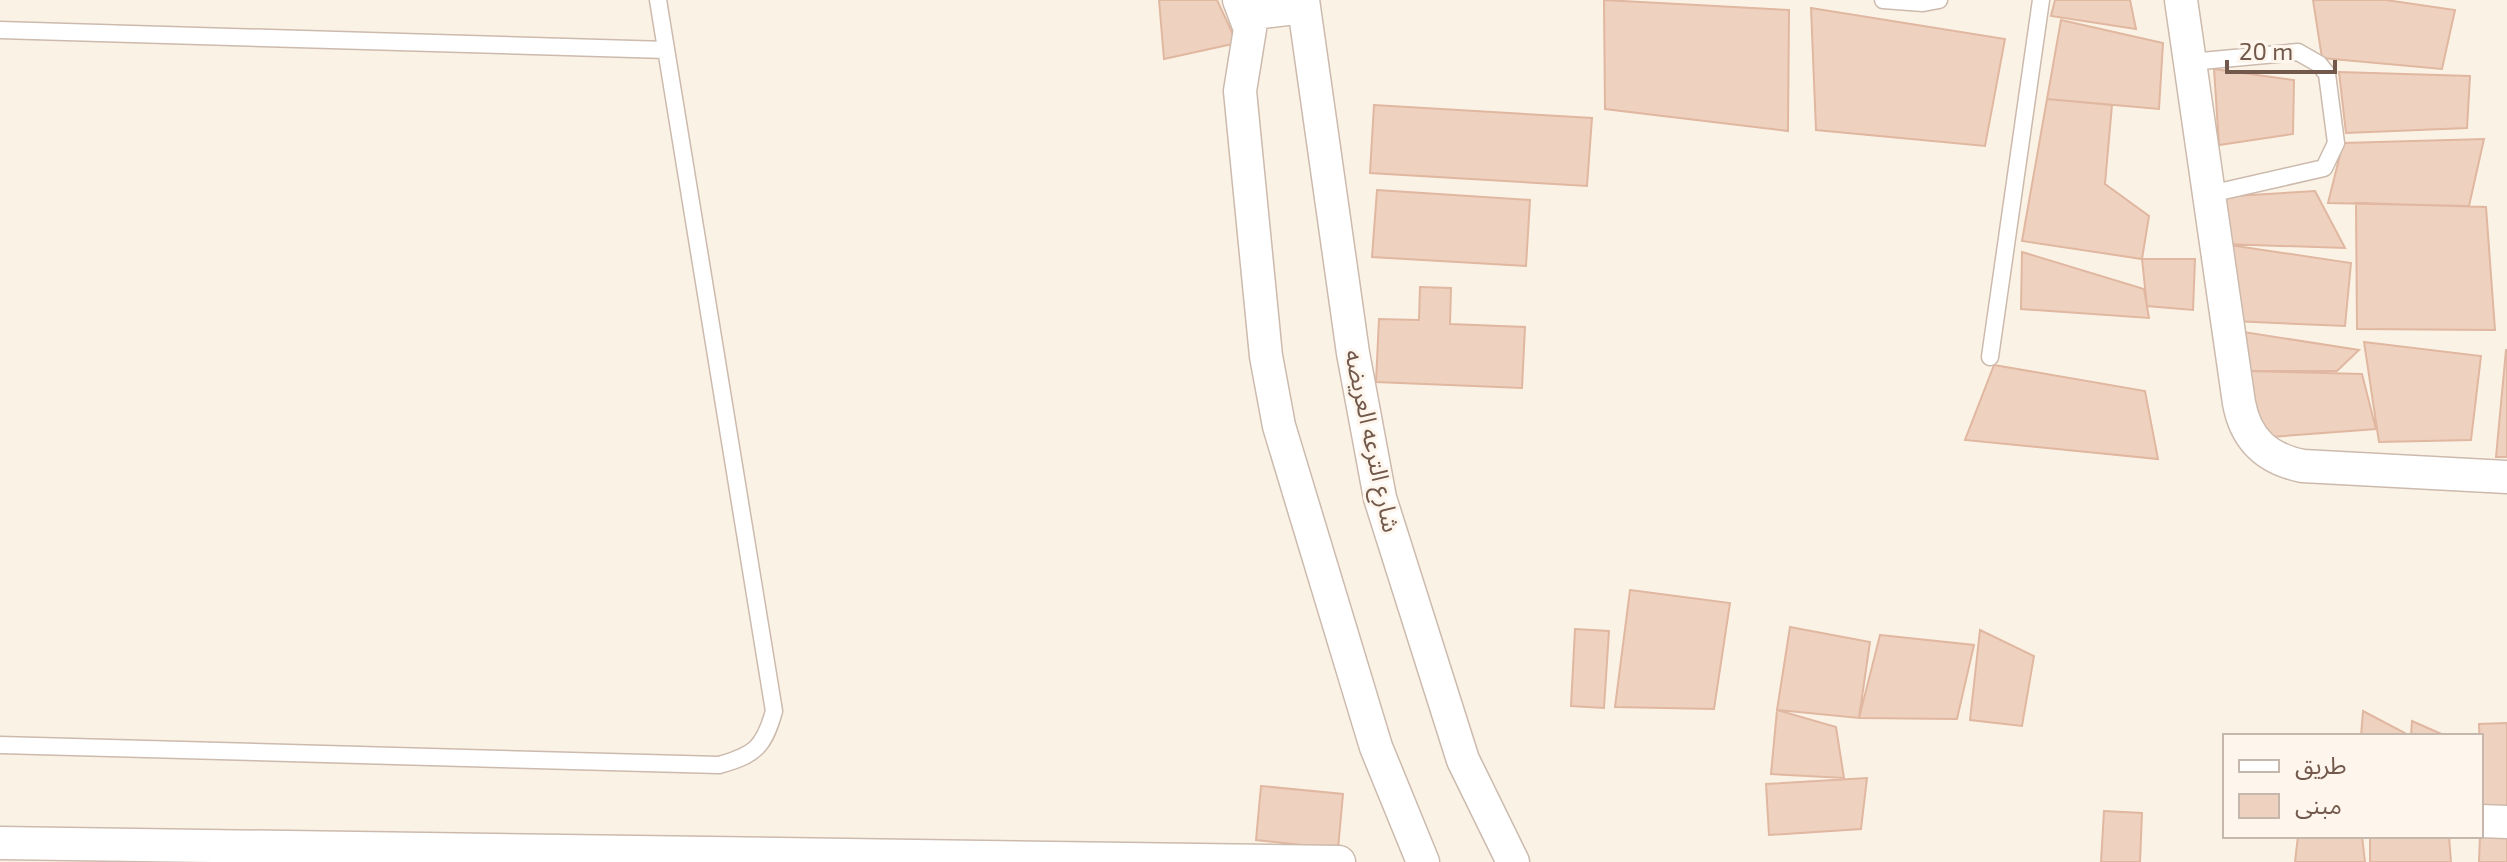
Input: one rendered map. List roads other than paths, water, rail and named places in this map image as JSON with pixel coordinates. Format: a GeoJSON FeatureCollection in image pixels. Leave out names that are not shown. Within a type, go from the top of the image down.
{"type":"FeatureCollection","features":[{"type":"Feature","properties":{"kind":"street"},"geometry":{"type":"LineString","coordinates":[[2181,0],[2242,419],[2257,445],[2271,456],[2303,466],[2507,477]]}},
{"type":"Feature","properties":{"kind":"street"},"geometry":{"type":"LineString","coordinates":[[1304,3],[1242,7],[1250,29],[1240,91],[1266,356],[1279,426],[1376,747],[1423,862]]}},
{"type":"Feature","properties":{"kind":"street","name":"شارع الترعه العريضه"},"geometry":{"type":"LineString","coordinates":[[1304,3],[1353,353],[1380,498],[1463,760],[1513,862]]}},
{"type":"Feature","properties":{"kind":"street"},"geometry":{"type":"LineString","coordinates":[[2483,821],[2507,822]]}},
{"type":"Feature","properties":{"kind":"street"},"geometry":{"type":"LineString","coordinates":[[0,843],[218,853],[1339,862]]}},
{"type":"Feature","properties":{"kind":"lane"},"geometry":{"type":"LineString","coordinates":[[0,745],[719,765],[746,758],[767,738],[774,711],[658,0]]}},
{"type":"Feature","properties":{"kind":"lane"},"geometry":{"type":"LineString","coordinates":[[1883,0],[1923,3],[1939,0]]}},
{"type":"Feature","properties":{"kind":"lane"},"geometry":{"type":"LineString","coordinates":[[1990,357],[2041,0]]}},
{"type":"Feature","properties":{"kind":"lane"},"geometry":{"type":"LineString","coordinates":[[0,30],[666,50]]}},
{"type":"Feature","properties":{"kind":"lane"},"geometry":{"type":"LineString","coordinates":[[2190,62],[2298,52],[2319,64],[2327,74],[2336,143],[2324,168],[2210,194]]}}]}
